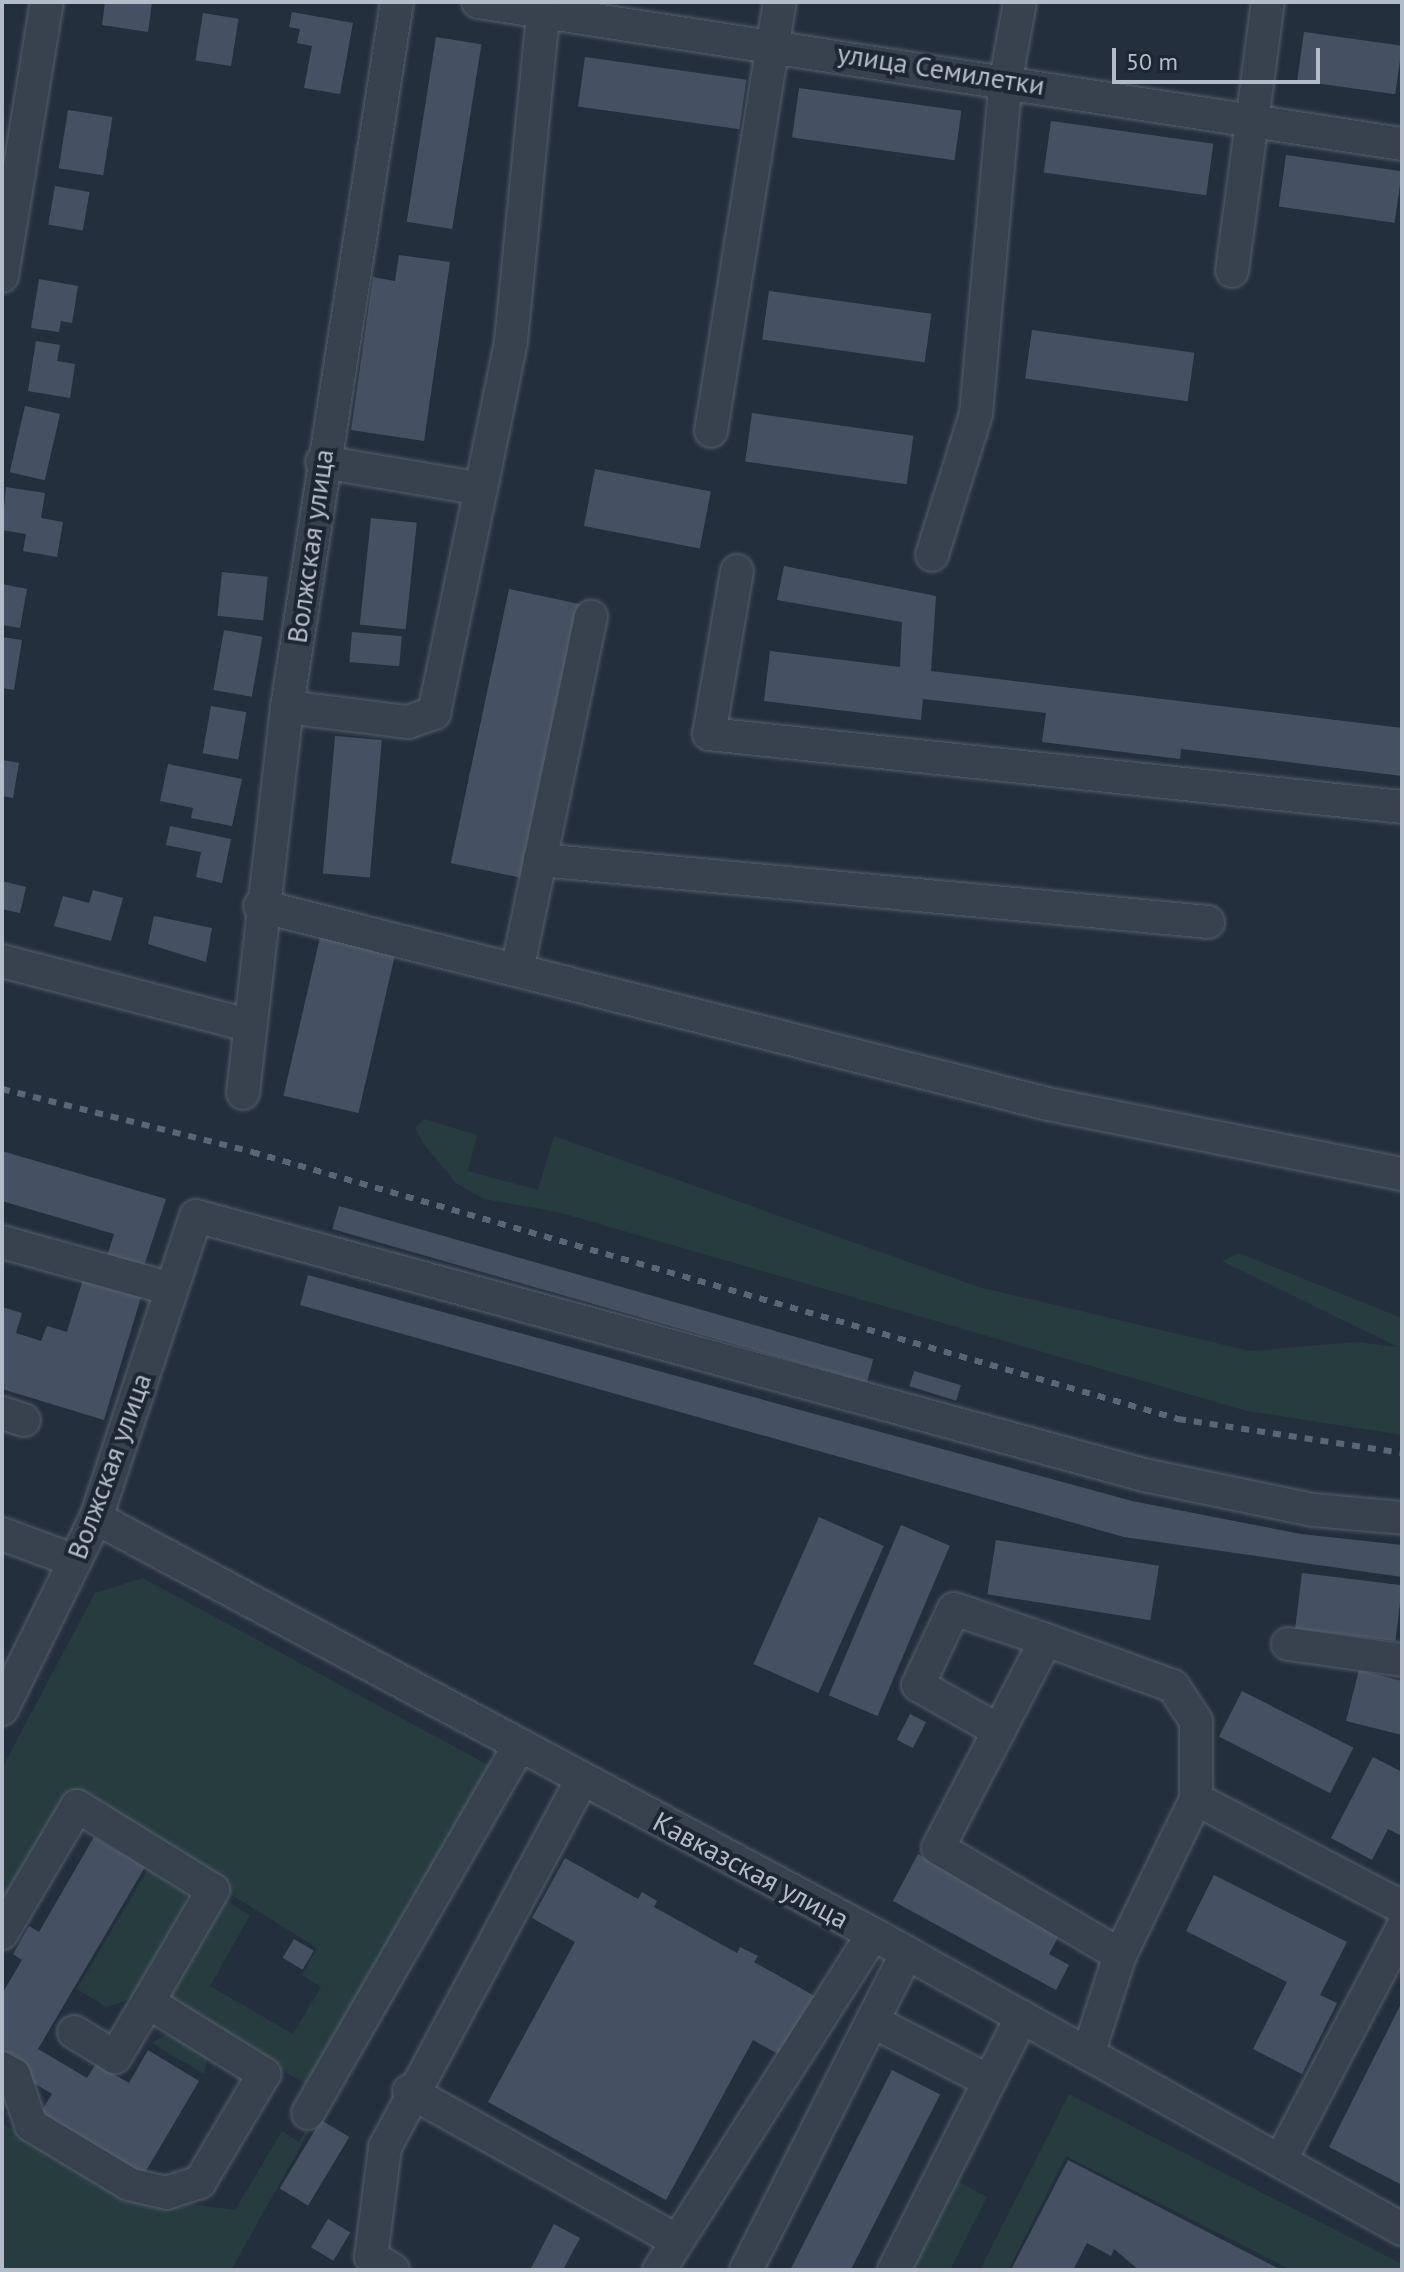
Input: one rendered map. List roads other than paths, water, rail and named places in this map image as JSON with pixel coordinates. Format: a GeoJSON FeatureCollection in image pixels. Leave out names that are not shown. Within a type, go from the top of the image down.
{"type":"FeatureCollection","features":[{"type":"Feature","properties":{"kind":"street"},"geometry":{"type":"LineString","coordinates":[[2,276],[47,2]]}},
{"type":"Feature","properties":{"kind":"street","name":"Волжская улица"},"geometry":{"type":"LineString","coordinates":[[243,1093],[260,906],[287,707],[322,462],[397,2]]}},
{"type":"Feature","properties":{"kind":"street","name":"улица Семилетки"},"geometry":{"type":"LineString","coordinates":[[478,2],[774,42],[1402,144]]}},
{"type":"Feature","properties":{"kind":"street"},"geometry":{"type":"LineString","coordinates":[[711,431],[780,2]]}},
{"type":"Feature","properties":{"kind":"street"},"geometry":{"type":"LineString","coordinates":[[932,555],[976,414],[1006,79],[1020,2]]}},
{"type":"Feature","properties":{"kind":"street"},"geometry":{"type":"LineString","coordinates":[[1232,271],[1268,2]]}},
{"type":"Feature","properties":{"kind":"street"},"geometry":{"type":"LineString","coordinates":[[287,707],[408,722],[434,713],[511,341],[543,12]]}},
{"type":"Feature","properties":{"kind":"street"},"geometry":{"type":"LineString","coordinates":[[322,462],[481,489]]}},
{"type":"Feature","properties":{"kind":"street"},"geometry":{"type":"LineString","coordinates":[[737,571],[709,734],[1402,807]]}},
{"type":"Feature","properties":{"kind":"street"},"geometry":{"type":"LineString","coordinates":[[518,966],[591,617]]}},
{"type":"Feature","properties":{"kind":"street"},"geometry":{"type":"LineString","coordinates":[[540,860],[1208,922]]}},
{"type":"Feature","properties":{"kind":"street"},"geometry":{"type":"LineString","coordinates":[[260,906],[518,966],[1048,1104],[1402,1174]]}},
{"type":"Feature","properties":{"kind":"street"},"geometry":{"type":"LineString","coordinates":[[2,961],[251,1026]]}},
{"type":"Feature","properties":{"kind":"street","name":"Волжская улица"},"geometry":{"type":"LineString","coordinates":[[2,1709],[96,1518],[196,1216],[1128,1471],[1313,1510],[1402,1518]]}},
{"type":"Feature","properties":{"kind":"street"},"geometry":{"type":"LineString","coordinates":[[2,1242],[171,1289]]}},
{"type":"Feature","properties":{"kind":"street","name":"Кавказская улица"},"geometry":{"type":"LineString","coordinates":[[96,1518],[518,1748],[873,1934],[1402,2229]]}},
{"type":"Feature","properties":{"kind":"street"},"geometry":{"type":"LineString","coordinates":[[2,1534],[75,1561]]}},
{"type":"Feature","properties":{"kind":"street"},"geometry":{"type":"LineString","coordinates":[[999,1731],[918,1685],[954,1609],[1156,1675],[1188,1702],[1200,1747],[1196,1799],[1120,1955],[1088,2054]]}},
{"type":"Feature","properties":{"kind":"street"},"geometry":{"type":"LineString","coordinates":[[1046,1640],[938,1848],[1120,1955]]}},
{"type":"Feature","properties":{"kind":"street"},"geometry":{"type":"LineString","coordinates":[[1288,1644],[1402,1660]]}},
{"type":"Feature","properties":{"kind":"street"},"geometry":{"type":"LineString","coordinates":[[308,2113],[518,1748]]}},
{"type":"Feature","properties":{"kind":"street"},"geometry":{"type":"LineString","coordinates":[[393,2270],[371,2257],[385,2147],[409,2091],[581,1781]]}},
{"type":"Feature","properties":{"kind":"street"},"geometry":{"type":"LineString","coordinates":[[1196,1799],[1402,1907]]}},
{"type":"Feature","properties":{"kind":"street"},"geometry":{"type":"LineString","coordinates":[[2,1933],[77,1806],[213,1890],[115,2057],[74,2032]]}},
{"type":"Feature","properties":{"kind":"street"},"geometry":{"type":"LineString","coordinates":[[1280,2161],[1402,1929]]}},
{"type":"Feature","properties":{"kind":"street"},"geometry":{"type":"LineString","coordinates":[[659,2270],[873,1934]]}},
{"type":"Feature","properties":{"kind":"street"},"geometry":{"type":"LineString","coordinates":[[746,2270],[907,1953]]}},
{"type":"Feature","properties":{"kind":"street"},"geometry":{"type":"LineString","coordinates":[[2,2068],[14,2075],[31,2125],[129,2184],[167,2193],[193,2187],[264,2074],[148,2002]]}},
{"type":"Feature","properties":{"kind":"street"},"geometry":{"type":"LineString","coordinates":[[894,2270],[1022,2017]]}},
{"type":"Feature","properties":{"kind":"street"},"geometry":{"type":"LineString","coordinates":[[872,2021],[989,2081]]}},
{"type":"Feature","properties":{"kind":"street"},"geometry":{"type":"LineString","coordinates":[[409,2091],[677,2241]]}},
{"type":"Feature","properties":{"kind":"railway"},"geometry":{"type":"LineString","coordinates":[[2,1089],[252,1152],[1178,1419],[1402,1453]]}}]}
